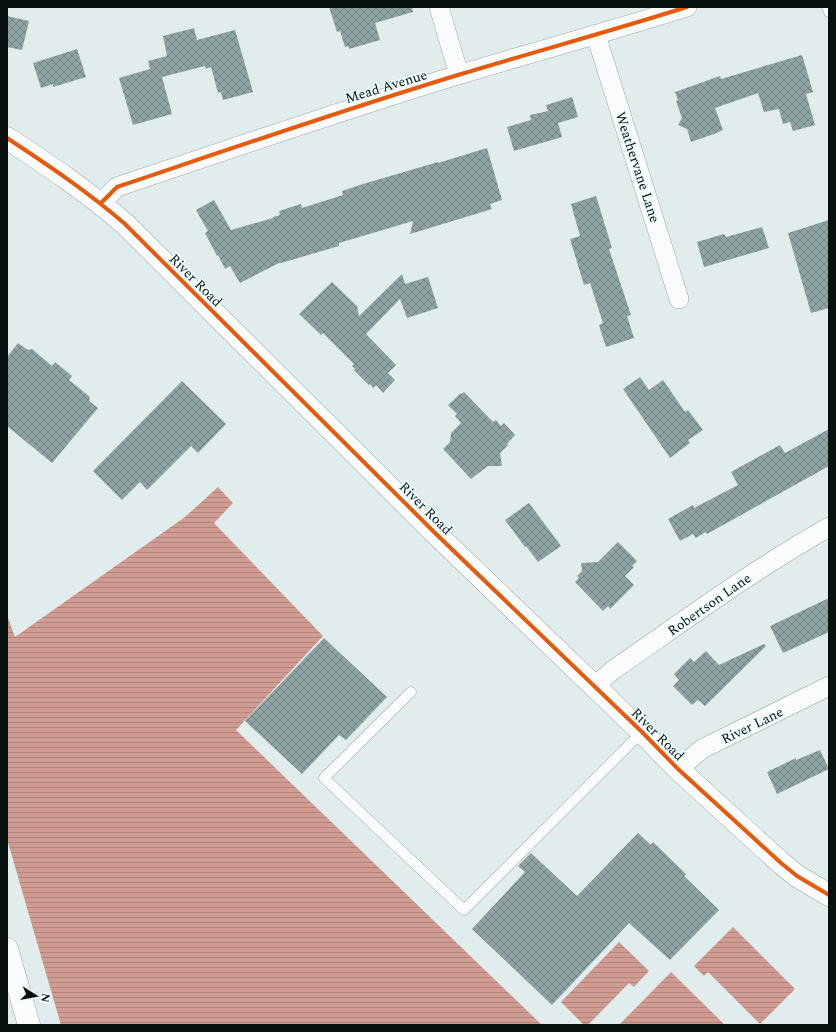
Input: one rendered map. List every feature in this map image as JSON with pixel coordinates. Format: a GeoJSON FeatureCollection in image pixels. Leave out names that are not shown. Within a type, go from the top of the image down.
{"type":"FeatureCollection","features":[{"type":"Feature","properties":{"kind":"main road","name":"River Road"},"geometry":{"type":"LineString","coordinates":[[7,138],[101,203],[125,224],[429,527],[642,732],[678,769],[781,863],[797,876],[829,895]]}},
{"type":"Feature","properties":{"kind":"main road"},"geometry":{"type":"LineString","coordinates":[[7,949],[29,1025]]}},
{"type":"Feature","properties":{"kind":"street"},"geometry":{"type":"LineString","coordinates":[[439,7],[459,75]]}},
{"type":"Feature","properties":{"kind":"street","name":"Mead Avenue"},"geometry":{"type":"LineString","coordinates":[[101,203],[117,187],[342,111],[687,7]]}},
{"type":"Feature","properties":{"kind":"street","name":"Weathervane Lane"},"geometry":{"type":"LineString","coordinates":[[596,35],[680,299]]}},
{"type":"Feature","properties":{"kind":"street","name":"Robertson Lane"},"geometry":{"type":"LineString","coordinates":[[594,687],[613,670],[742,580],[791,548],[829,528]]}},
{"type":"Feature","properties":{"kind":"street","name":"River Lane"},"geometry":{"type":"LineString","coordinates":[[678,769],[702,749],[829,686]]}},
{"type":"Feature","properties":{"kind":"lane"},"geometry":{"type":"LineString","coordinates":[[827,7],[829,12]]}},
{"type":"Feature","properties":{"kind":"lane"},"geometry":{"type":"LineString","coordinates":[[411,692],[324,778],[464,910],[642,732]]}},
{"type":"Feature","properties":{"kind":"shaded area"},"geometry":{"type":"Polygon","coordinates":[[[218,487],[233,503],[214,523],[323,636],[236,730],[542,1025],[7,1025],[7,615],[15,637],[185,517],[218,487]]]}},
{"type":"Feature","properties":{"kind":"shaded area"},"geometry":{"type":"Polygon","coordinates":[[[733,927],[795,989],[760,1024],[708,972],[704,976],[694,966],[733,927]]]}},
{"type":"Feature","properties":{"kind":"shaded area"},"geometry":{"type":"Polygon","coordinates":[[[619,942],[649,971],[634,987],[629,983],[588,1025],[584,1025],[561,1002],[619,942]]]}},
{"type":"Feature","properties":{"kind":"shaded area"},"geometry":{"type":"Polygon","coordinates":[[[671,972],[725,1025],[619,1025],[671,972]]]}},
{"type":"Feature","properties":{"kind":"pier"},"geometry":{"type":"Polygon","coordinates":[[[7,839],[61,1025],[7,1025],[7,839]]]}},
{"type":"Feature","properties":{"kind":"building"},"geometry":{"type":"Polygon","coordinates":[[[329,7],[412,7],[413,12],[375,23],[380,40],[349,49],[348,46],[345,47],[340,31],[337,32],[329,7]]]}},
{"type":"Feature","properties":{"kind":"building"},"geometry":{"type":"Polygon","coordinates":[[[7,16],[29,21],[22,50],[7,47],[7,16]]]}},
{"type":"Feature","properties":{"kind":"building"},"geometry":{"type":"Polygon","coordinates":[[[194,28],[197,40],[235,30],[253,92],[223,100],[221,92],[218,93],[211,67],[206,69],[205,66],[162,77],[172,114],[133,125],[119,78],[150,69],[148,61],[167,56],[163,36],[194,28]]]}},
{"type":"Feature","properties":{"kind":"building"},"geometry":{"type":"Polygon","coordinates":[[[77,49],[86,77],[53,87],[53,84],[41,88],[33,63],[77,49]]]}},
{"type":"Feature","properties":{"kind":"building"},"geometry":{"type":"Polygon","coordinates":[[[802,55],[813,92],[806,94],[815,125],[793,131],[790,122],[783,124],[779,109],[764,112],[758,93],[715,108],[723,130],[714,134],[691,142],[687,129],[678,125],[682,118],[676,101],[678,100],[675,92],[720,76],[721,79],[802,55]]]}},
{"type":"Feature","properties":{"kind":"building"},"geometry":{"type":"Polygon","coordinates":[[[572,97],[578,117],[558,123],[562,137],[514,151],[507,127],[531,120],[530,115],[548,111],[546,105],[572,97]]]}},
{"type":"Feature","properties":{"kind":"building"},"geometry":{"type":"Polygon","coordinates":[[[487,148],[502,200],[490,204],[492,209],[410,234],[413,221],[339,243],[339,246],[279,263],[240,283],[230,266],[225,269],[218,255],[217,256],[205,233],[208,231],[196,210],[214,200],[231,230],[273,218],[280,215],[279,211],[301,204],[302,208],[343,195],[342,191],[363,184],[487,148]]]}},
{"type":"Feature","properties":{"kind":"building"},"geometry":{"type":"Polygon","coordinates":[[[596,196],[612,248],[609,249],[631,315],[627,316],[634,338],[606,347],[599,325],[603,323],[590,283],[584,285],[570,239],[580,236],[571,204],[596,196]]]}},
{"type":"Feature","properties":{"kind":"building"},"geometry":{"type":"Polygon","coordinates":[[[829,220],[829,308],[811,313],[788,233],[829,220]]]}},
{"type":"Feature","properties":{"kind":"building"},"geometry":{"type":"Polygon","coordinates":[[[762,227],[769,248],[704,267],[697,242],[724,234],[726,237],[762,227]]]}},
{"type":"Feature","properties":{"kind":"building"},"geometry":{"type":"Polygon","coordinates":[[[402,274],[405,284],[428,277],[438,308],[407,318],[400,299],[366,334],[396,365],[388,373],[395,380],[383,393],[376,385],[373,388],[370,384],[369,385],[354,370],[355,369],[352,366],[354,364],[323,333],[321,335],[299,314],[332,282],[357,306],[359,316],[402,274]]]}},
{"type":"Feature","properties":{"kind":"building"},"geometry":{"type":"Polygon","coordinates":[[[18,343],[28,350],[32,349],[52,366],[55,362],[72,376],[69,380],[90,397],[89,401],[98,408],[52,463],[7,426],[7,357],[18,343]]]}},
{"type":"Feature","properties":{"kind":"building"},"geometry":{"type":"Polygon","coordinates":[[[640,377],[649,390],[663,380],[685,412],[688,410],[703,430],[688,440],[690,443],[670,458],[623,389],[640,377]]]}},
{"type":"Feature","properties":{"kind":"building"},"geometry":{"type":"Polygon","coordinates":[[[182,381],[226,424],[198,453],[191,446],[147,490],[140,482],[122,500],[93,471],[182,381]]]}},
{"type":"Feature","properties":{"kind":"building"},"geometry":{"type":"Polygon","coordinates":[[[464,392],[493,422],[496,420],[501,426],[504,423],[515,435],[500,453],[502,466],[488,466],[471,479],[443,449],[450,442],[451,433],[461,423],[455,416],[457,414],[448,405],[464,392]]]}},
{"type":"Feature","properties":{"kind":"building"},"geometry":{"type":"Polygon","coordinates":[[[829,429],[829,466],[707,534],[706,532],[696,538],[693,534],[680,541],[668,519],[693,505],[694,508],[738,485],[731,472],[780,445],[785,453],[829,429]]]}},
{"type":"Feature","properties":{"kind":"building"},"geometry":{"type":"Polygon","coordinates":[[[529,503],[561,546],[538,562],[505,520],[529,503]]]}},
{"type":"Feature","properties":{"kind":"building"},"geometry":{"type":"Polygon","coordinates":[[[618,542],[637,561],[632,566],[634,567],[625,576],[634,585],[610,609],[608,606],[603,611],[575,582],[579,578],[577,576],[582,571],[581,563],[598,562],[618,542]]]}},
{"type":"Feature","properties":{"kind":"building"},"geometry":{"type":"Polygon","coordinates":[[[829,598],[829,632],[783,653],[770,626],[829,598]]]}},
{"type":"Feature","properties":{"kind":"building"},"geometry":{"type":"Polygon","coordinates":[[[324,638],[387,697],[346,740],[339,735],[302,774],[245,721],[324,638]]]}},
{"type":"Feature","properties":{"kind":"building"},"geometry":{"type":"Polygon","coordinates":[[[764,644],[766,646],[705,706],[698,700],[692,705],[673,686],[679,680],[674,674],[690,658],[694,662],[706,651],[719,665],[764,644]]]}},
{"type":"Feature","properties":{"kind":"building"},"geometry":{"type":"Polygon","coordinates":[[[820,750],[829,769],[777,794],[767,772],[796,758],[796,760],[820,750]]]}},
{"type":"Feature","properties":{"kind":"building"},"geometry":{"type":"Polygon","coordinates":[[[638,833],[651,845],[653,842],[686,874],[684,876],[719,910],[670,960],[629,923],[552,1005],[472,929],[525,872],[518,866],[531,853],[577,896],[638,833]]]}},
{"type":"Feature","properties":{"kind":"cycle path"},"geometry":{"type":"LineString","coordinates":[[101,203],[117,187],[244,144],[415,88],[687,7]]}},
{"type":"Feature","properties":{"kind":"cycle path"},"geometry":{"type":"LineString","coordinates":[[7,138],[82,190],[125,224],[435,533],[642,732],[678,769],[781,863],[797,876],[829,895]]}}]}
